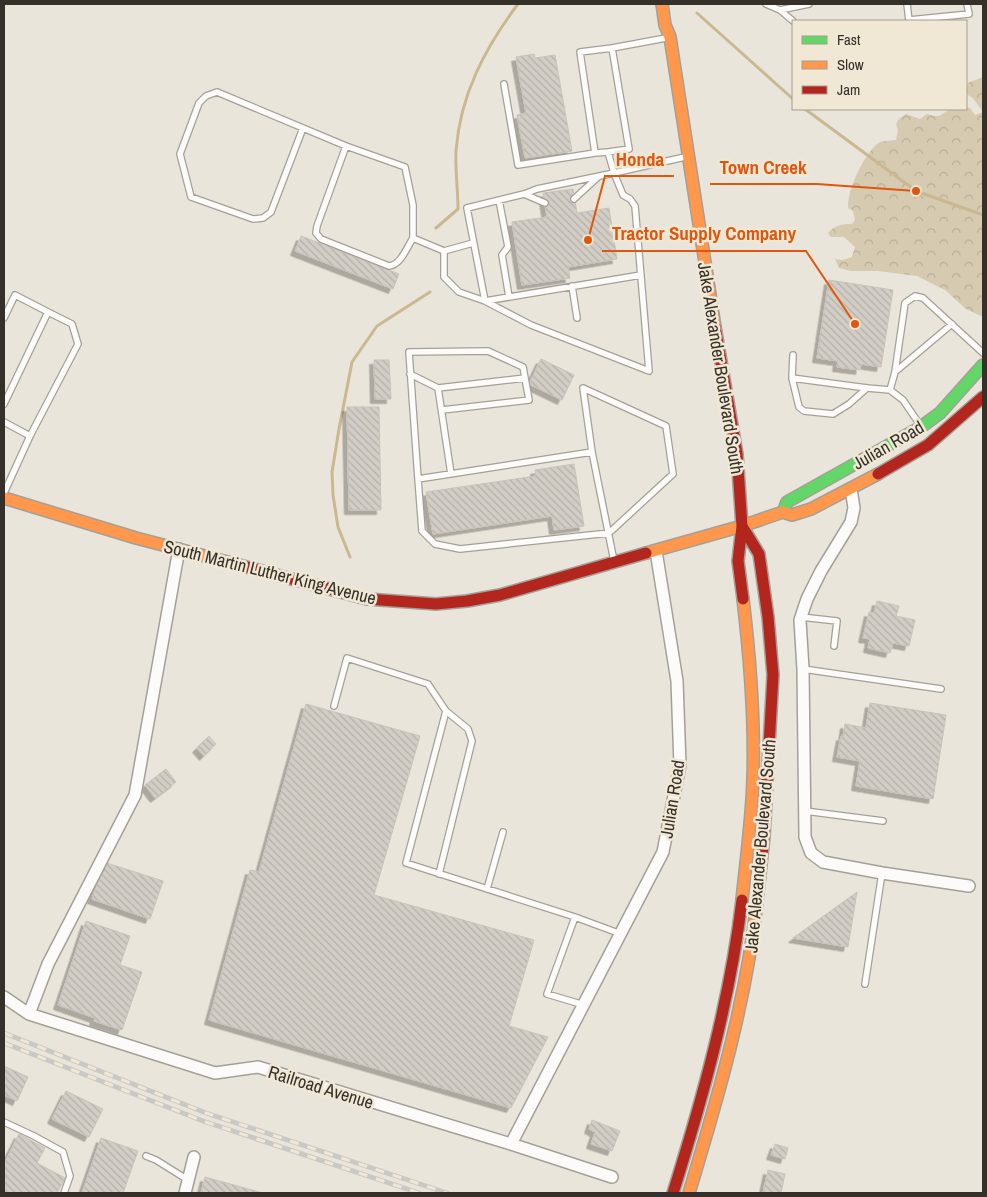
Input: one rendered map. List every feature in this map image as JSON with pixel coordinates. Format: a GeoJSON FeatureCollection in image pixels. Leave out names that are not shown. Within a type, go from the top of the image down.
{"type":"FeatureCollection","features":[{"type":"Feature","properties":{"kind":"main road","name":"Jake Alexander Boulevard South"},"geometry":{"type":"LineString","coordinates":[[662,4],[665,25],[670,37],[706,280],[737,454],[742,526],[738,561],[750,647],[753,706],[753,779],[748,846],[739,923],[726,1003],[698,1112],[673,1193]]}},
{"type":"Feature","properties":{"kind":"main road","name":"Julian Road"},"geometry":{"type":"LineString","coordinates":[[783,512],[787,502],[921,427],[940,413],[983,365]]}},
{"type":"Feature","properties":{"kind":"main road","name":"Julian Road"},"geometry":{"type":"LineString","coordinates":[[656,551],[783,512],[792,515],[811,509],[851,489],[928,445],[983,397]]}},
{"type":"Feature","properties":{"kind":"main road","name":"South Martin Luther King Avenue"},"geometry":{"type":"LineString","coordinates":[[4,498],[179,549],[367,599],[436,604],[467,601],[500,595],[656,551]]}},
{"type":"Feature","properties":{"kind":"main road","name":"Jake Alexander Boulevard South"},"geometry":{"type":"LineString","coordinates":[[689,1193],[733,1040],[752,946],[764,836],[773,684],[768,616],[759,554],[742,526]]}},
{"type":"Feature","properties":{"kind":"main road"},"geometry":{"type":"LineString","coordinates":[[696,1193],[716,1104]]}},
{"type":"Feature","properties":{"kind":"street","name":"Julian Road"},"geometry":{"type":"LineString","coordinates":[[851,489],[854,508],[851,522],[821,571],[807,599],[801,617],[805,837],[811,853],[823,862],[969,886]]}},
{"type":"Feature","properties":{"kind":"street"},"geometry":{"type":"LineString","coordinates":[[29,1014],[48,964],[135,795],[179,549]]}},
{"type":"Feature","properties":{"kind":"street","name":"Julian Road"},"geometry":{"type":"LineString","coordinates":[[511,1144],[663,852],[680,765],[678,681],[656,551]]}},
{"type":"Feature","properties":{"kind":"street","name":"Railroad Avenue"},"geometry":{"type":"LineString","coordinates":[[4,997],[29,1014],[215,1073],[258,1067],[511,1144],[612,1177]]}},
{"type":"Feature","properties":{"kind":"street"},"geometry":{"type":"LineString","coordinates":[[185,1193],[194,1157]]}},
{"type":"Feature","properties":{"kind":"lane"},"geometry":{"type":"LineString","coordinates":[[766,4],[780,10],[792,20]]}},
{"type":"Feature","properties":{"kind":"lane"},"geometry":{"type":"LineString","coordinates":[[780,10],[809,4]]}},
{"type":"Feature","properties":{"kind":"lane"},"geometry":{"type":"LineString","coordinates":[[907,4],[909,20]]}},
{"type":"Feature","properties":{"kind":"lane"},"geometry":{"type":"LineString","coordinates":[[918,20],[969,14],[967,4]]}},
{"type":"Feature","properties":{"kind":"lane"},"geometry":{"type":"LineString","coordinates":[[595,153],[580,52],[670,37]]}},
{"type":"Feature","properties":{"kind":"lane"},"geometry":{"type":"LineString","coordinates":[[504,84],[518,164],[628,149],[612,48]]}},
{"type":"Feature","properties":{"kind":"lane"},"geometry":{"type":"LineString","coordinates":[[303,128],[270,212],[263,218],[253,219],[191,198],[180,154],[199,103],[206,96],[217,92],[303,128],[346,146],[405,167],[413,205],[413,238],[398,262],[394,265],[389,266],[320,238],[316,233],[346,146]]}},
{"type":"Feature","properties":{"kind":"lane"},"geometry":{"type":"LineString","coordinates":[[444,251],[444,277],[459,292],[485,301],[532,325],[649,372],[635,206],[630,199],[623,195],[608,152]]}},
{"type":"Feature","properties":{"kind":"lane"},"geometry":{"type":"LineString","coordinates":[[485,301],[467,208],[537,189],[687,157]]}},
{"type":"Feature","properties":{"kind":"lane"},"geometry":{"type":"LineString","coordinates":[[574,199],[600,176]]}},
{"type":"Feature","properties":{"kind":"lane"},"geometry":{"type":"LineString","coordinates":[[524,194],[545,203]]}},
{"type":"Feature","properties":{"kind":"lane"},"geometry":{"type":"LineString","coordinates":[[499,200],[508,247],[502,255],[509,297]]}},
{"type":"Feature","properties":{"kind":"lane"},"geometry":{"type":"LineString","coordinates":[[413,238],[444,251],[473,243]]}},
{"type":"Feature","properties":{"kind":"lane"},"geometry":{"type":"LineString","coordinates":[[485,301],[641,275]]}},
{"type":"Feature","properties":{"kind":"lane"},"geometry":{"type":"LineString","coordinates":[[572,286],[577,318]]}},
{"type":"Feature","properties":{"kind":"lane"},"geometry":{"type":"LineString","coordinates":[[4,318],[15,295],[72,324],[78,344],[30,436],[4,493]]}},
{"type":"Feature","properties":{"kind":"lane"},"geometry":{"type":"LineString","coordinates":[[890,390],[895,372],[905,303],[915,296],[922,298],[983,353]]}},
{"type":"Feature","properties":{"kind":"lane"},"geometry":{"type":"LineString","coordinates":[[4,404],[48,312]]}},
{"type":"Feature","properties":{"kind":"lane"},"geometry":{"type":"LineString","coordinates":[[895,372],[952,324]]}},
{"type":"Feature","properties":{"kind":"lane"},"geometry":{"type":"LineString","coordinates":[[442,410],[530,400],[523,367],[488,351],[408,352],[422,531],[435,544],[460,549],[608,533],[673,474],[666,426],[583,388],[592,452],[608,533],[614,563]]}},
{"type":"Feature","properties":{"kind":"lane"},"geometry":{"type":"LineString","coordinates":[[793,355],[792,378],[799,407],[804,411],[833,414],[849,404],[867,388]]}},
{"type":"Feature","properties":{"kind":"lane"},"geometry":{"type":"LineString","coordinates":[[410,374],[438,388],[525,378]]}},
{"type":"Feature","properties":{"kind":"lane"},"geometry":{"type":"LineString","coordinates":[[792,378],[890,390],[903,400],[921,427]]}},
{"type":"Feature","properties":{"kind":"lane"},"geometry":{"type":"LineString","coordinates":[[438,388],[452,474]]}},
{"type":"Feature","properties":{"kind":"lane"},"geometry":{"type":"LineString","coordinates":[[4,422],[30,436]]}},
{"type":"Feature","properties":{"kind":"lane"},"geometry":{"type":"LineString","coordinates":[[418,478],[592,452]]}},
{"type":"Feature","properties":{"kind":"lane"},"geometry":{"type":"LineString","coordinates":[[801,617],[837,621],[834,646]]}},
{"type":"Feature","properties":{"kind":"lane"},"geometry":{"type":"LineString","coordinates":[[334,706],[347,658],[428,684],[446,711],[468,729],[472,742],[439,874]]}},
{"type":"Feature","properties":{"kind":"lane"},"geometry":{"type":"LineString","coordinates":[[803,669],[941,689]]}},
{"type":"Feature","properties":{"kind":"lane"},"geometry":{"type":"LineString","coordinates":[[446,711],[406,864],[575,917],[621,934]]}},
{"type":"Feature","properties":{"kind":"lane"},"geometry":{"type":"LineString","coordinates":[[805,811],[883,821]]}},
{"type":"Feature","properties":{"kind":"lane"},"geometry":{"type":"LineString","coordinates":[[486,889],[503,832]]}},
{"type":"Feature","properties":{"kind":"lane"},"geometry":{"type":"LineString","coordinates":[[865,984],[882,873]]}},
{"type":"Feature","properties":{"kind":"lane"},"geometry":{"type":"LineString","coordinates":[[575,917],[547,994],[584,1005]]}},
{"type":"Feature","properties":{"kind":"lane"},"geometry":{"type":"LineString","coordinates":[[4,1122],[63,1152],[70,1176],[64,1193]]}},
{"type":"Feature","properties":{"kind":"lane"},"geometry":{"type":"LineString","coordinates":[[146,1156],[188,1180]]}},
{"type":"Feature","properties":{"kind":"green space"},"geometry":{"type":"Polygon","coordinates":[[[983,77],[983,112],[973,98],[967,95],[968,83],[983,77]]]}},
{"type":"Feature","properties":{"kind":"green space"},"geometry":{"type":"Polygon","coordinates":[[[967,107],[970,108],[975,115],[983,112],[983,317],[966,309],[945,290],[917,276],[878,271],[851,271],[839,268],[835,259],[843,260],[852,257],[855,247],[844,237],[831,237],[828,233],[833,228],[852,224],[855,220],[853,211],[848,208],[850,192],[857,173],[872,149],[884,141],[896,140],[898,130],[896,124],[906,114],[920,119],[927,114],[939,116],[949,110],[967,110],[967,107]]]}},
{"type":"Feature","properties":{"kind":"building"},"geometry":{"type":"Polygon","coordinates":[[[534,54],[535,58],[555,55],[572,151],[525,158],[517,115],[526,113],[516,57],[534,54]]]}},
{"type":"Feature","properties":{"kind":"building"},"geometry":{"type":"Polygon","coordinates":[[[573,189],[577,213],[609,208],[617,259],[568,267],[570,278],[522,285],[512,222],[547,217],[543,193],[573,189]]]}},
{"type":"Feature","properties":{"kind":"building"},"geometry":{"type":"Polygon","coordinates":[[[301,236],[399,274],[393,289],[295,251],[301,236]]]}},
{"type":"Feature","properties":{"kind":"building"},"geometry":{"type":"Polygon","coordinates":[[[829,280],[893,290],[881,367],[861,364],[860,370],[837,367],[838,361],[817,358],[829,280]]]}},
{"type":"Feature","properties":{"kind":"building"},"geometry":{"type":"Polygon","coordinates":[[[541,359],[574,375],[562,400],[529,384],[541,359]]]}},
{"type":"Feature","properties":{"kind":"building"},"geometry":{"type":"Polygon","coordinates":[[[374,360],[389,360],[391,399],[375,399],[374,360]]]}},
{"type":"Feature","properties":{"kind":"building"},"geometry":{"type":"Polygon","coordinates":[[[347,407],[379,407],[381,510],[349,510],[347,407]]]}},
{"type":"Feature","properties":{"kind":"building"},"geometry":{"type":"Polygon","coordinates":[[[574,464],[584,526],[554,530],[552,516],[433,534],[426,492],[536,476],[535,470],[574,464]]]}},
{"type":"Feature","properties":{"kind":"building"},"geometry":{"type":"Polygon","coordinates":[[[877,601],[899,606],[896,616],[915,620],[909,646],[893,643],[890,653],[868,648],[870,639],[863,638],[869,612],[874,613],[877,601]]]}},
{"type":"Feature","properties":{"kind":"building"},"geometry":{"type":"Polygon","coordinates":[[[870,703],[946,715],[933,799],[856,786],[860,761],[837,757],[845,724],[866,728],[870,703]]]}},
{"type":"Feature","properties":{"kind":"building"},"geometry":{"type":"Polygon","coordinates":[[[306,704],[420,736],[374,895],[534,940],[509,1026],[548,1037],[511,1108],[209,1020],[250,870],[259,872],[306,704]]]}},
{"type":"Feature","properties":{"kind":"building"},"geometry":{"type":"Polygon","coordinates":[[[209,736],[216,744],[204,756],[197,748],[209,736]]]}},
{"type":"Feature","properties":{"kind":"building"},"geometry":{"type":"Polygon","coordinates":[[[166,769],[176,782],[155,798],[145,785],[166,769]]]}},
{"type":"Feature","properties":{"kind":"building"},"geometry":{"type":"Polygon","coordinates":[[[104,862],[163,881],[150,919],[92,899],[104,862]]]}},
{"type":"Feature","properties":{"kind":"building"},"geometry":{"type":"Polygon","coordinates":[[[857,892],[848,947],[793,938],[857,892]]]}},
{"type":"Feature","properties":{"kind":"building"},"geometry":{"type":"Polygon","coordinates":[[[86,921],[130,936],[120,965],[142,972],[122,1030],[94,1021],[95,1018],[58,1005],[86,921]]]}},
{"type":"Feature","properties":{"kind":"building"},"geometry":{"type":"Polygon","coordinates":[[[4,1066],[28,1077],[17,1101],[4,1095],[4,1066]]]}},
{"type":"Feature","properties":{"kind":"building"},"geometry":{"type":"Polygon","coordinates":[[[66,1091],[103,1109],[89,1137],[52,1119],[66,1091]]]}},
{"type":"Feature","properties":{"kind":"building"},"geometry":{"type":"Polygon","coordinates":[[[592,1120],[620,1131],[612,1151],[591,1144],[595,1132],[589,1129],[592,1120]]]}},
{"type":"Feature","properties":{"kind":"building"},"geometry":{"type":"Polygon","coordinates":[[[19,1134],[45,1148],[37,1163],[65,1178],[57,1193],[4,1193],[4,1164],[19,1134]]]}},
{"type":"Feature","properties":{"kind":"building"},"geometry":{"type":"Polygon","coordinates":[[[101,1138],[138,1151],[123,1193],[82,1193],[101,1138]]]}},
{"type":"Feature","properties":{"kind":"building"},"geometry":{"type":"Polygon","coordinates":[[[775,1144],[788,1148],[785,1159],[771,1155],[775,1144]]]}},
{"type":"Feature","properties":{"kind":"building"},"geometry":{"type":"Polygon","coordinates":[[[768,1170],[785,1174],[781,1193],[763,1193],[768,1170]]]}},
{"type":"Feature","properties":{"kind":"building"},"geometry":{"type":"Polygon","coordinates":[[[205,1177],[263,1193],[201,1193],[205,1177]]]}},
{"type":"Feature","properties":{"kind":"waterway"},"geometry":{"type":"LineString","coordinates":[[436,228],[458,209],[456,151],[458,130],[469,91],[485,55],[518,4]]}},
{"type":"Feature","properties":{"kind":"waterway"},"geometry":{"type":"LineString","coordinates":[[697,13],[792,98]]}},
{"type":"Feature","properties":{"kind":"waterway"},"geometry":{"type":"LineString","coordinates":[[806,110],[916,191],[983,215]]}},
{"type":"Feature","properties":{"kind":"waterway"},"geometry":{"type":"LineString","coordinates":[[350,557],[338,527],[333,495],[332,472],[352,362],[377,326],[430,292]]}},
{"type":"Feature","properties":{"kind":"railway"},"geometry":{"type":"LineString","coordinates":[[4,1033],[206,1113],[447,1193]]}},
{"type":"Feature","properties":{"kind":"railway"},"geometry":{"type":"LineString","coordinates":[[4,1043],[203,1121],[419,1193]]}},
{"type":"Feature","properties":{"kind":"traffic: fast"},"geometry":{"type":"LineString","coordinates":[[783,512],[787,502],[921,427],[940,413],[983,365]]}},
{"type":"Feature","properties":{"kind":"traffic: slow"},"geometry":{"type":"LineString","coordinates":[[662,4],[665,25],[670,37],[715,327]]}},
{"type":"Feature","properties":{"kind":"traffic: slow"},"geometry":{"type":"LineString","coordinates":[[646,553],[742,526],[783,512],[792,515],[811,509],[878,474]]}},
{"type":"Feature","properties":{"kind":"traffic: slow"},"geometry":{"type":"LineString","coordinates":[[4,498],[136,538],[239,565]]}},
{"type":"Feature","properties":{"kind":"traffic: slow"},"geometry":{"type":"LineString","coordinates":[[742,900],[753,778],[751,688],[743,599]]}},
{"type":"Feature","properties":{"kind":"traffic: slow"},"geometry":{"type":"LineString","coordinates":[[689,1193],[730,1049],[746,976],[757,902]]}},
{"type":"Feature","properties":{"kind":"traffic: jam"},"geometry":{"type":"LineString","coordinates":[[715,327],[737,454],[742,526],[738,561],[743,599]]}},
{"type":"Feature","properties":{"kind":"traffic: jam"},"geometry":{"type":"LineString","coordinates":[[878,474],[928,445],[983,397]]}},
{"type":"Feature","properties":{"kind":"traffic: jam"},"geometry":{"type":"LineString","coordinates":[[742,526],[759,554],[768,617],[773,675],[764,836],[757,902]]}},
{"type":"Feature","properties":{"kind":"traffic: jam"},"geometry":{"type":"LineString","coordinates":[[239,565],[367,599],[436,604],[500,595],[646,553]]}},
{"type":"Feature","properties":{"kind":"traffic: jam"},"geometry":{"type":"LineString","coordinates":[[673,1193],[695,1121],[723,1011],[742,900]]}},
{"type":"Feature","properties":{"kind":"place","name":"Town Creek"},"geometry":{"type":"Point","coordinates":[916,191]}},
{"type":"Feature","properties":{"kind":"place","name":"Honda"},"geometry":{"type":"Point","coordinates":[588,240]}},
{"type":"Feature","properties":{"kind":"place","name":"Tractor Supply Company"},"geometry":{"type":"Point","coordinates":[855,324]}}]}
